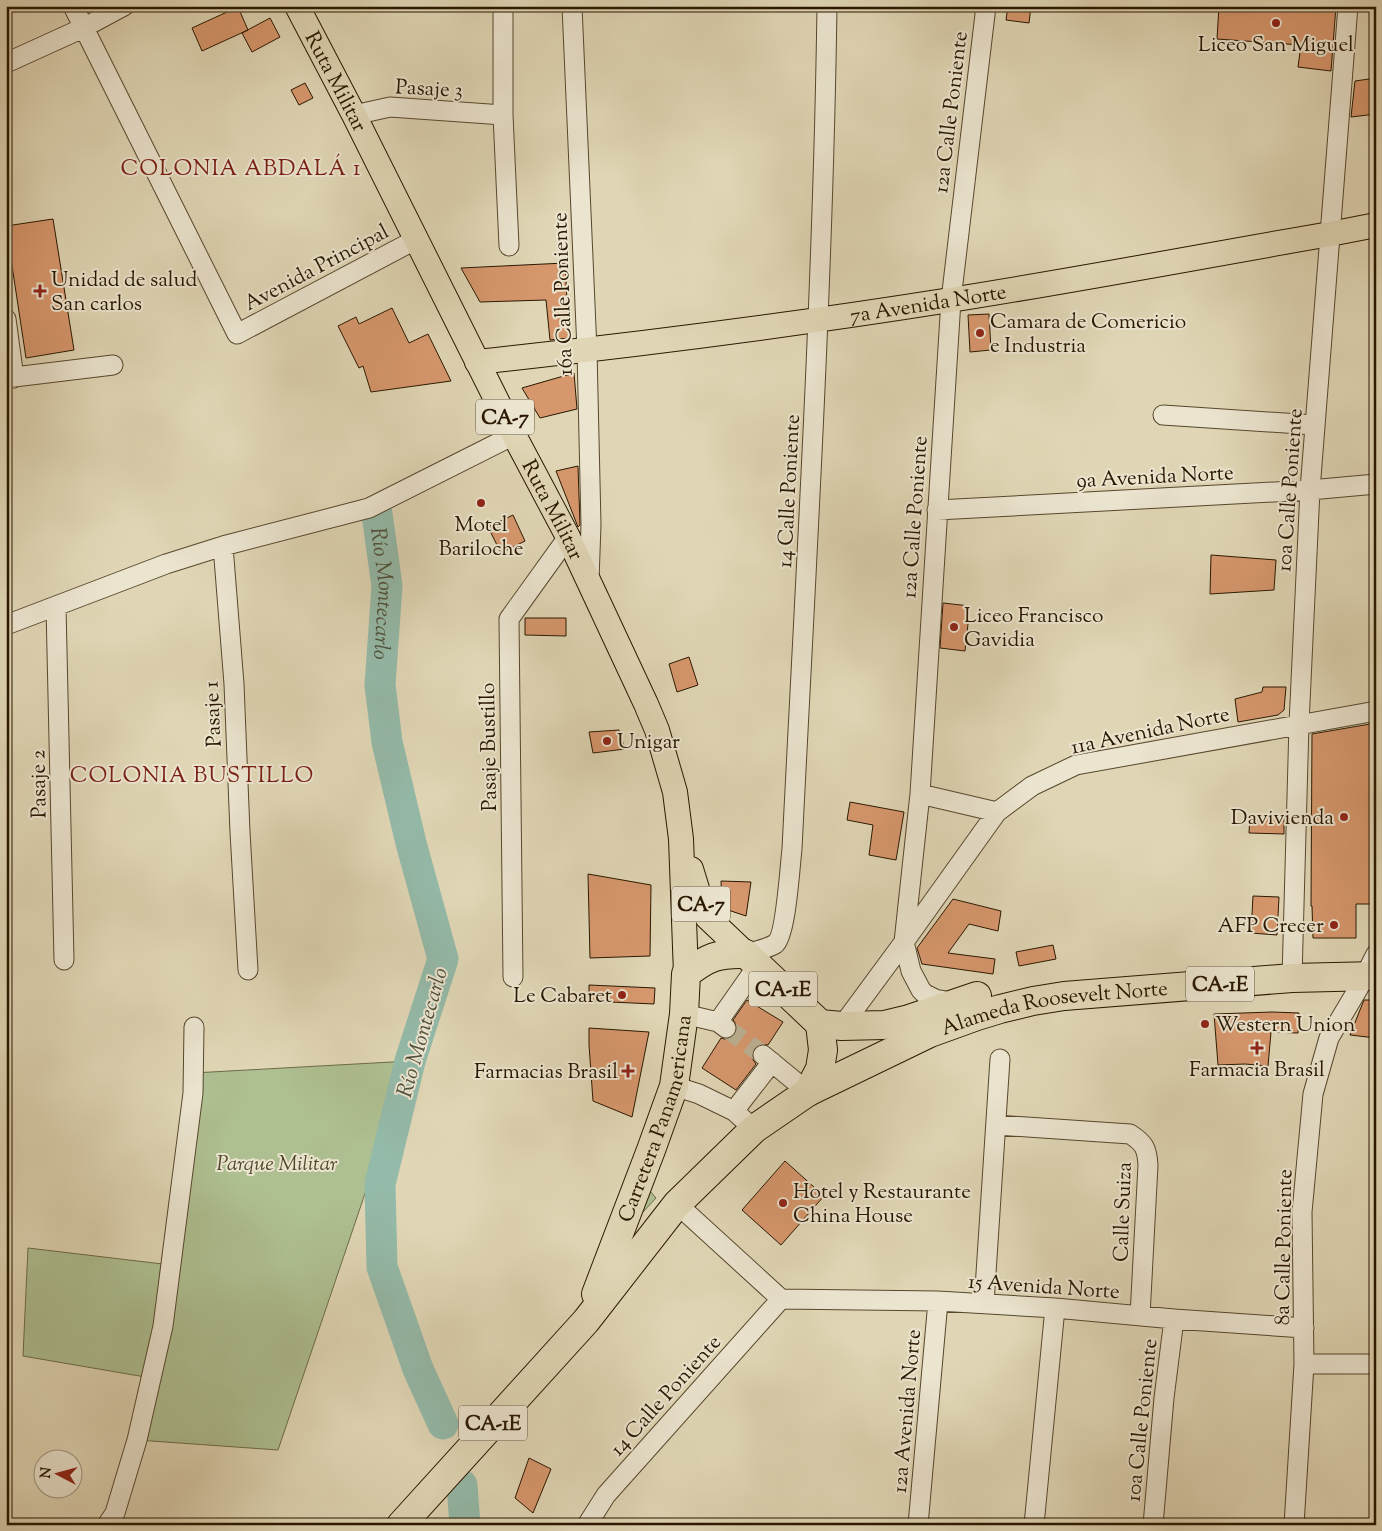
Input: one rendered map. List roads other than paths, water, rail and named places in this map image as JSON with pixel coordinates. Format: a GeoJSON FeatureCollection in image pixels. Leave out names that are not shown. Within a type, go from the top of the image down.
{"type":"FeatureCollection","features":[{"type":"Feature","properties":{"kind":"highway","name":"CA-1E"},"geometry":{"type":"LineString","coordinates":[[686,974],[704,960],[716,956],[731,953],[752,960],[831,1025]]}},
{"type":"Feature","properties":{"kind":"highway","name":"Alameda Roosevelt Norte"},"geometry":{"type":"LineString","coordinates":[[831,1025],[884,1025],[909,1019],[984,994],[1024,985],[1060,980],[1292,972],[1373,967]]}},
{"type":"Feature","properties":{"kind":"highway","name":"Alameda Roosevelt Norte"},"geometry":{"type":"LineString","coordinates":[[808,1092],[930,1033],[977,1016],[1033,1001],[1064,996],[1292,972]]}},
{"type":"Feature","properties":{"kind":"highway","name":"Carretera Panamericana"},"geometry":{"type":"LineString","coordinates":[[586,1321],[674,1086],[684,1014],[686,974]]}},
{"type":"Feature","properties":{"kind":"highway"},"geometry":{"type":"LineString","coordinates":[[808,1092],[820,1069],[823,1050],[831,1025]]}},
{"type":"Feature","properties":{"kind":"highway","name":"Carretera Panamericana"},"geometry":{"type":"LineString","coordinates":[[401,1525],[586,1321],[677,1204],[754,1129],[808,1092]]}},
{"type":"Feature","properties":{"kind":"highway"},"geometry":{"type":"LineString","coordinates":[[642,1173],[677,1204]]}},
{"type":"Feature","properties":{"kind":"main road","name":"Ruta Militar"},"geometry":{"type":"LineString","coordinates":[[297,6],[354,115],[514,435],[568,537],[657,730],[675,792],[682,839],[686,974]]}},
{"type":"Feature","properties":{"kind":"main road","name":"7a Avenida Norte"},"geometry":{"type":"LineString","coordinates":[[477,362],[819,320],[951,300],[1376,225]]}},
{"type":"Feature","properties":{"kind":"main road","name":"Ruta Militar"},"geometry":{"type":"LineString","coordinates":[[682,839],[707,917],[752,960]]}},
{"type":"Feature","properties":{"kind":"street"},"geometry":{"type":"LineString","coordinates":[[73,6],[83,28]]}},
{"type":"Feature","properties":{"kind":"street"},"geometry":{"type":"LineString","coordinates":[[6,63],[83,28],[124,6]]}},
{"type":"Feature","properties":{"kind":"street"},"geometry":{"type":"LineString","coordinates":[[503,6],[503,114],[509,246]]}},
{"type":"Feature","properties":{"kind":"street","name":"16a Calle Poniente"},"geometry":{"type":"LineString","coordinates":[[572,6],[587,350],[591,525],[589,581]]}},
{"type":"Feature","properties":{"kind":"street","name":"14 Calle Poniente"},"geometry":{"type":"LineString","coordinates":[[752,960],[780,939],[784,922],[792,849],[819,320],[826,108],[827,6]]}},
{"type":"Feature","properties":{"kind":"street","name":"12a Calle Poniente"},"geometry":{"type":"LineString","coordinates":[[956,1003],[935,1000],[921,990],[911,970],[904,942],[920,794],[951,300],[986,6]]}},
{"type":"Feature","properties":{"kind":"street","name":"10a Calle Poniente"},"geometry":{"type":"LineString","coordinates":[[1292,972],[1299,724],[1310,490],[1348,6]]}},
{"type":"Feature","properties":{"kind":"street","name":"Avenida Principal"},"geometry":{"type":"LineString","coordinates":[[83,28],[237,334],[415,240]]}},
{"type":"Feature","properties":{"kind":"street","name":"Pasaje 3"},"geometry":{"type":"LineString","coordinates":[[354,115],[390,107],[503,114]]}},
{"type":"Feature","properties":{"kind":"street"},"geometry":{"type":"LineString","coordinates":[[6,319],[10,378],[113,365]]}},
{"type":"Feature","properties":{"kind":"street"},"geometry":{"type":"LineString","coordinates":[[1164,415],[1315,425]]}},
{"type":"Feature","properties":{"kind":"street"},"geometry":{"type":"LineString","coordinates":[[6,625],[166,564],[223,546],[369,508],[514,435]]}},
{"type":"Feature","properties":{"kind":"street","name":"9a Avenida Norte"},"geometry":{"type":"LineString","coordinates":[[937,510],[1310,490],[1376,484]]}},
{"type":"Feature","properties":{"kind":"street","name":"Pasaje Bustillo"},"geometry":{"type":"LineString","coordinates":[[513,977],[509,619],[568,537]]}},
{"type":"Feature","properties":{"kind":"street","name":"Pasaje 1"},"geometry":{"type":"LineString","coordinates":[[223,546],[234,684],[248,970]]}},
{"type":"Feature","properties":{"kind":"street","name":"Pasaje 2"},"geometry":{"type":"LineString","coordinates":[[56,607],[64,960]]}},
{"type":"Feature","properties":{"kind":"street","name":"11a Avenida Norte"},"geometry":{"type":"LineString","coordinates":[[831,1025],[904,942],[997,812],[1032,786],[1076,765],[1376,711]]}},
{"type":"Feature","properties":{"kind":"street"},"geometry":{"type":"LineString","coordinates":[[920,794],[997,812]]}},
{"type":"Feature","properties":{"kind":"street"},"geometry":{"type":"LineString","coordinates":[[684,1014],[722,1025],[752,960]]}},
{"type":"Feature","properties":{"kind":"street","name":"8a Calle Poniente"},"geometry":{"type":"LineString","coordinates":[[1294,1525],[1304,1364],[1302,1212],[1313,1094],[1329,1038],[1373,967]]}},
{"type":"Feature","properties":{"kind":"street"},"geometry":{"type":"LineString","coordinates":[[107,1525],[115,1513],[138,1440],[163,1326],[193,1093],[194,1027]]}},
{"type":"Feature","properties":{"kind":"street"},"geometry":{"type":"LineString","coordinates":[[734,1111],[767,1058],[808,1092]]}},
{"type":"Feature","properties":{"kind":"street"},"geometry":{"type":"LineString","coordinates":[[984,1304],[1000,1060]]}},
{"type":"Feature","properties":{"kind":"street"},"geometry":{"type":"LineString","coordinates":[[674,1086],[699,1094],[734,1111],[754,1129]]}},
{"type":"Feature","properties":{"kind":"street","name":"Calle Suiza"},"geometry":{"type":"LineString","coordinates":[[996,1124],[1130,1134],[1140,1141],[1148,1153],[1140,1316]]}},
{"type":"Feature","properties":{"kind":"street"},"geometry":{"type":"LineString","coordinates":[[677,1204],[781,1299]]}},
{"type":"Feature","properties":{"kind":"street","name":"14 Calle Poniente"},"geometry":{"type":"LineString","coordinates":[[587,1525],[606,1495],[781,1299]]}},
{"type":"Feature","properties":{"kind":"street","name":"15 Avenida Norte"},"geometry":{"type":"LineString","coordinates":[[781,1299],[938,1301],[1055,1308],[1304,1328]]}},
{"type":"Feature","properties":{"kind":"street","name":"12a Avenida Norte"},"geometry":{"type":"LineString","coordinates":[[918,1525],[938,1301]]}},
{"type":"Feature","properties":{"kind":"street"},"geometry":{"type":"LineString","coordinates":[[1034,1525],[1055,1308]]}},
{"type":"Feature","properties":{"kind":"street","name":"10a Calle Poniente"},"geometry":{"type":"LineString","coordinates":[[1153,1525],[1164,1398],[1174,1319]]}},
{"type":"Feature","properties":{"kind":"street"},"geometry":{"type":"LineString","coordinates":[[1304,1364],[1376,1364]]}},
{"type":"Feature","properties":{"kind":"waterway","name":"Río Montecarlo"},"geometry":{"type":"LineString","coordinates":[[377,514],[387,586],[380,685],[387,742],[411,843],[443,959],[410,1061],[380,1184],[382,1267],[418,1369],[443,1424]]}},
{"type":"Feature","properties":{"kind":"waterway","name":"Río Montecarlo"},"geometry":{"type":"LineString","coordinates":[[462,1485],[465,1525]]}},
{"type":"Feature","properties":{"kind":"tunnel"},"geometry":{"type":"LineString","coordinates":[[726,1028],[762,1054]]}},
{"type":"Feature","properties":{"kind":"place","name":"Liceo San Miguel"},"geometry":{"type":"Point","coordinates":[1276,23]}},
{"type":"Feature","properties":{"kind":"place","name":"Unidad de salud San carlos"},"geometry":{"type":"Point","coordinates":[40,291]}},
{"type":"Feature","properties":{"kind":"place","name":"Camara de Comericio e Industria"},"geometry":{"type":"Point","coordinates":[980,333]}},
{"type":"Feature","properties":{"kind":"place","name":"Motel Bariloche"},"geometry":{"type":"Point","coordinates":[481,503]}},
{"type":"Feature","properties":{"kind":"place","name":"Liceo Francisco Gavidia"},"geometry":{"type":"Point","coordinates":[954,627]}},
{"type":"Feature","properties":{"kind":"place","name":"Unigar"},"geometry":{"type":"Point","coordinates":[607,741]}},
{"type":"Feature","properties":{"kind":"place","name":"Davivienda"},"geometry":{"type":"Point","coordinates":[1344,817]}},
{"type":"Feature","properties":{"kind":"place","name":"AFP Crecer"},"geometry":{"type":"Point","coordinates":[1334,925]}},
{"type":"Feature","properties":{"kind":"place","name":"Le Cabaret"},"geometry":{"type":"Point","coordinates":[622,995]}},
{"type":"Feature","properties":{"kind":"place","name":"Western Union"},"geometry":{"type":"Point","coordinates":[1205,1024]}},
{"type":"Feature","properties":{"kind":"place","name":"Farmacia Brasil"},"geometry":{"type":"Point","coordinates":[1257,1048]}},
{"type":"Feature","properties":{"kind":"place","name":"Farmacias Brasil"},"geometry":{"type":"Point","coordinates":[628,1071]}},
{"type":"Feature","properties":{"kind":"place","name":"Hotel y Restaurante China House"},"geometry":{"type":"Point","coordinates":[783,1203]}},
{"type":"Feature","properties":{"kind":"district","name":"COLONIA ABDALÁ 1"},"geometry":{"type":"Point","coordinates":[241,167]}},
{"type":"Feature","properties":{"kind":"district","name":"COLONIA BUSTILLO"},"geometry":{"type":"Point","coordinates":[192,774]}},
{"type":"Feature","properties":{"kind":"park label","name":"Parque Militar"},"geometry":{"type":"Point","coordinates":[277,1163]}}]}
